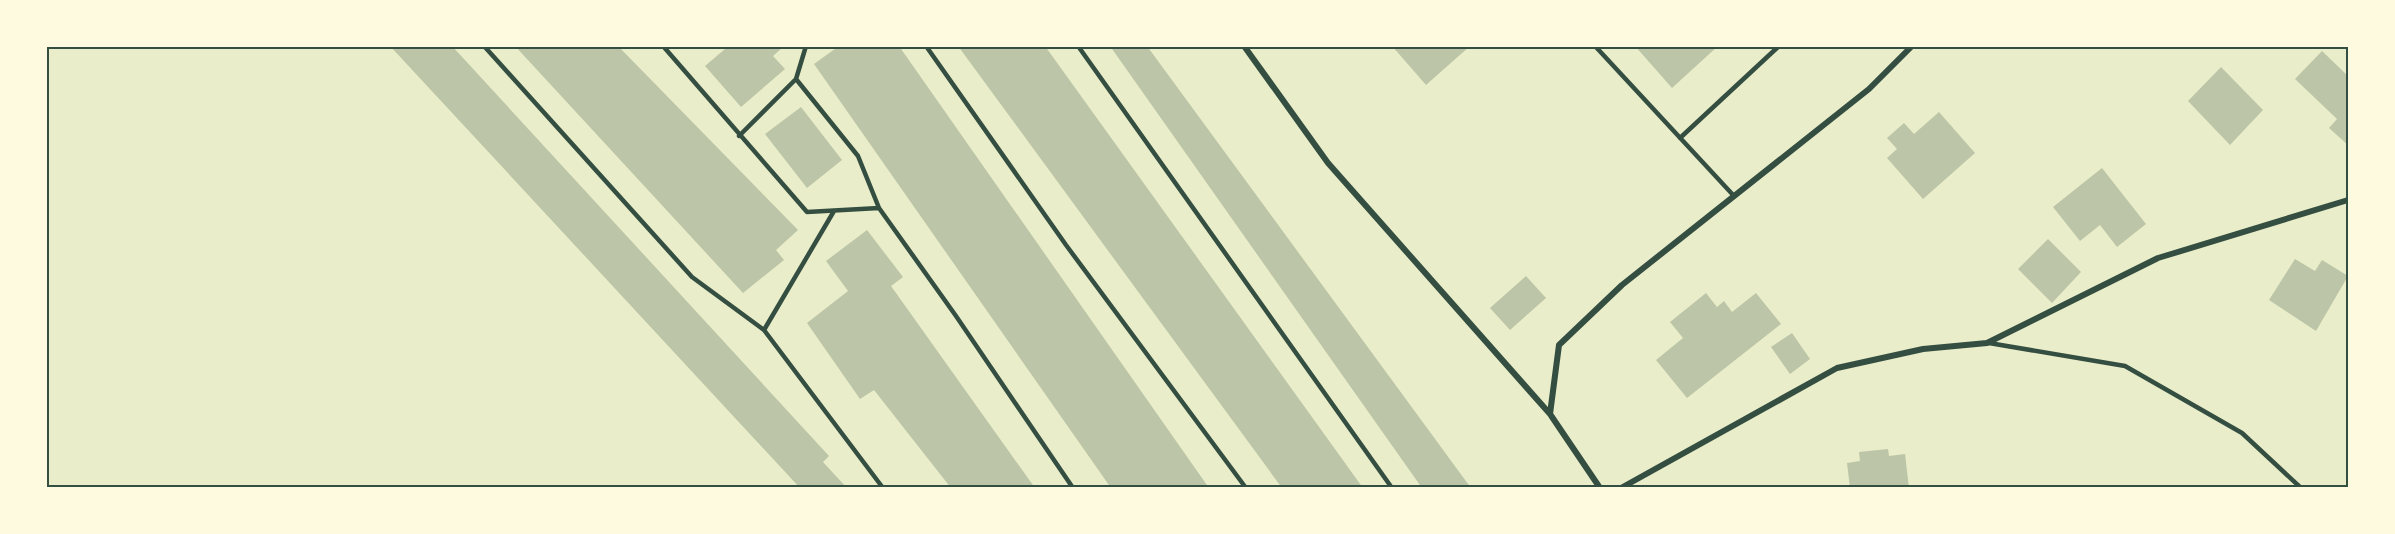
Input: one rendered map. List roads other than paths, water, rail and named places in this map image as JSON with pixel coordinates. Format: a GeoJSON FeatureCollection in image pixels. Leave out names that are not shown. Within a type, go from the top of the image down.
{"type":"FeatureCollection","features":[{"type":"Feature","properties":{"kind":"street"},"geometry":{"type":"LineString","coordinates":[[1244,46],[1328,163],[1550,414],[1600,488]]}},
{"type":"Feature","properties":{"kind":"street"},"geometry":{"type":"LineString","coordinates":[[1550,414],[1559,345],[1622,285],[1869,89],[1912,46]]}},
{"type":"Feature","properties":{"kind":"street"},"geometry":{"type":"LineString","coordinates":[[1621,488],[1837,368],[1923,349],[1987,343],[2158,258],[2349,200]]}},
{"type":"Feature","properties":{"kind":"lane"},"geometry":{"type":"LineString","coordinates":[[484,46],[692,277],[764,330],[882,488]]}},
{"type":"Feature","properties":{"kind":"lane"},"geometry":{"type":"LineString","coordinates":[[663,46],[807,212],[879,208]]}},
{"type":"Feature","properties":{"kind":"lane"},"geometry":{"type":"LineString","coordinates":[[739,136],[796,79],[806,46]]}},
{"type":"Feature","properties":{"kind":"lane"},"geometry":{"type":"LineString","coordinates":[[926,46],[1066,246],[1246,488]]}},
{"type":"Feature","properties":{"kind":"lane"},"geometry":{"type":"LineString","coordinates":[[1078,46],[1392,488]]}},
{"type":"Feature","properties":{"kind":"lane"},"geometry":{"type":"LineString","coordinates":[[1595,46],[1734,196]]}},
{"type":"Feature","properties":{"kind":"lane"},"geometry":{"type":"LineString","coordinates":[[1680,138],[1779,46]]}},
{"type":"Feature","properties":{"kind":"lane"},"geometry":{"type":"LineString","coordinates":[[796,79],[858,156],[879,208],[956,315],[1073,488]]}},
{"type":"Feature","properties":{"kind":"lane"},"geometry":{"type":"LineString","coordinates":[[764,330],[834,210]]}},
{"type":"Feature","properties":{"kind":"lane"},"geometry":{"type":"LineString","coordinates":[[1987,343],[2125,366],[2242,433],[2301,488]]}}]}
